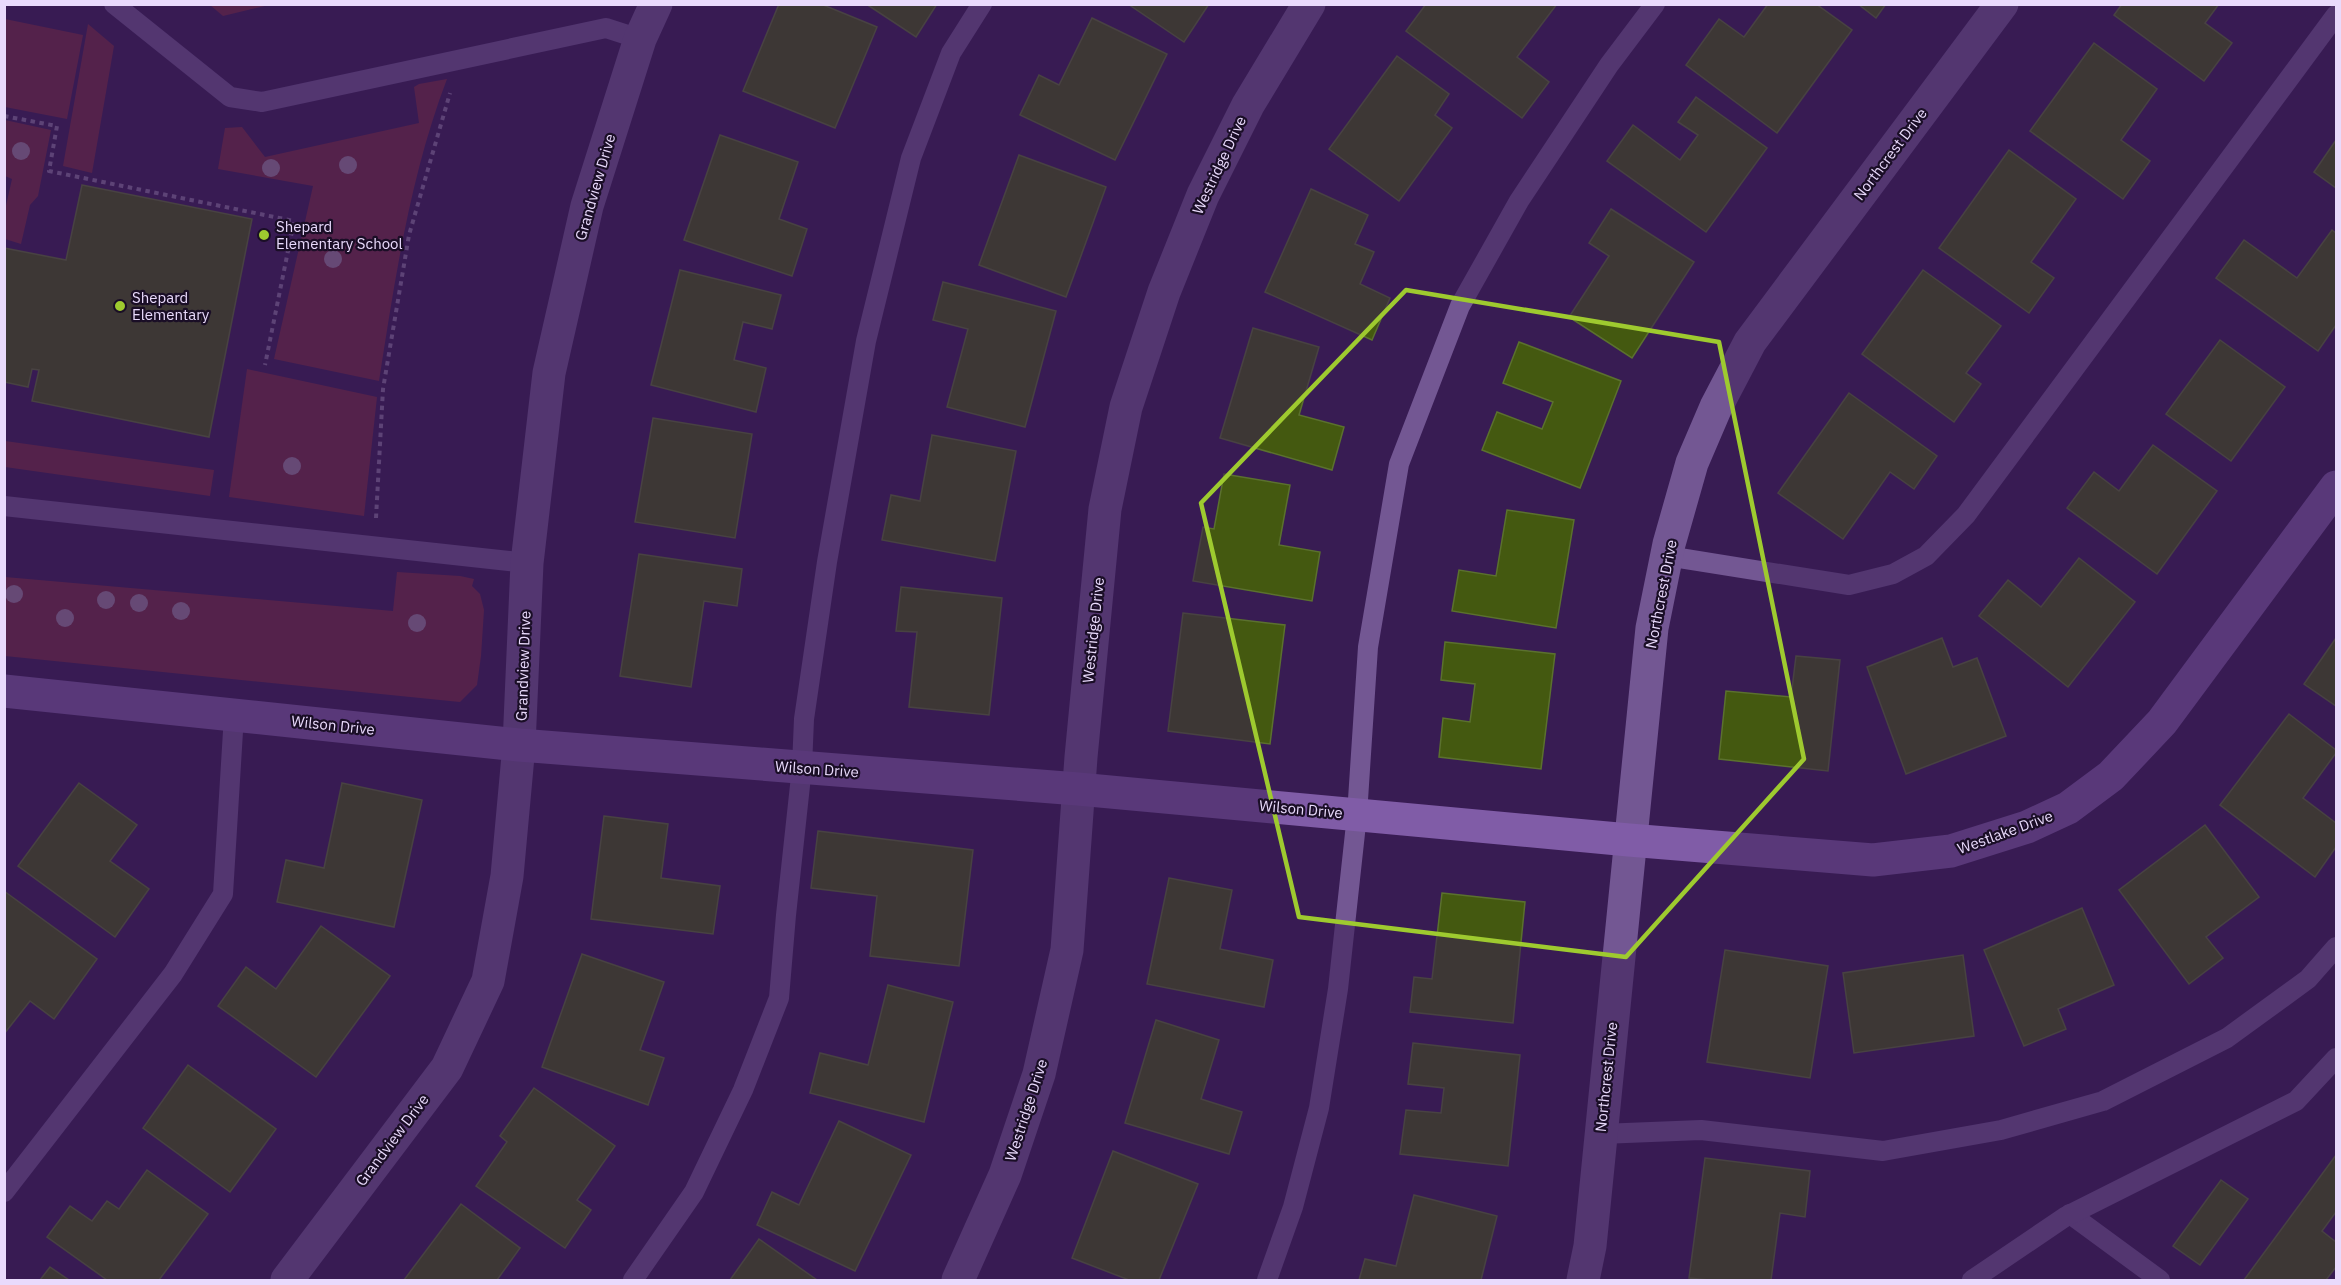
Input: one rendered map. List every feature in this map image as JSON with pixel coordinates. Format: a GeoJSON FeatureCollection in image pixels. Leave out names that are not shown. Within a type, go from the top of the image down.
{"type":"FeatureCollection","features":[{"type":"Feature","properties":{"kind":"street","name":"Grandview Drive"},"geometry":{"type":"LineString","coordinates":[[287,1281],[447,1068],[488,981],[507,876],[519,745],[527,563],[552,362],[587,206],[640,39],[656,4]]}},
{"type":"Feature","properties":{"kind":"street","name":"Westridge Drive"},"geometry":{"type":"LineString","coordinates":[[958,1281],[1005,1175],[1039,1074],[1067,950],[1078,789],[1105,509],[1126,407],[1164,292],[1203,195],[1248,105],[1309,4]]}},
{"type":"Feature","properties":{"kind":"street","name":"Northcrest Drive"},"geometry":{"type":"LineString","coordinates":[[1583,1281],[1590,1246],[1652,628],[1667,556],[1692,463],[1716,407],[1750,342],[2002,4]]}},
{"type":"Feature","properties":{"kind":"street","name":"Westlake Drive"},"geometry":{"type":"LineString","coordinates":[[1629,840],[1873,860],[1951,851],[2027,827],[2068,808],[2110,776],[2162,722],[2337,487]]}},
{"type":"Feature","properties":{"kind":"street","name":"Wilson Drive"},"geometry":{"type":"LineString","coordinates":[[4,691],[519,745],[1078,789],[1629,840]]}},
{"type":"Feature","properties":{"kind":"lane"},"geometry":{"type":"LineString","coordinates":[[114,4],[230,97],[262,102],[606,28],[640,39]]}},
{"type":"Feature","properties":{"kind":"lane"},"geometry":{"type":"LineString","coordinates":[[633,1281],[694,1192],[743,1090],[779,998],[802,767],[804,718],[827,562],[869,330],[911,158],[951,53],[982,4]]}},
{"type":"Feature","properties":{"kind":"lane"},"geometry":{"type":"LineString","coordinates":[[1267,1281],[1293,1207],[1319,1108],[1338,989],[1358,815],[1368,647],[1399,464],[1460,306],[1519,201],[1609,66],[1655,4]]}},
{"type":"Feature","properties":{"kind":"lane"},"geometry":{"type":"LineString","coordinates":[[1667,556],[1849,585],[1893,574],[1926,556],[1966,515],[2337,15]]}},
{"type":"Feature","properties":{"kind":"lane"},"geometry":{"type":"LineString","coordinates":[[4,506],[527,563]]}},
{"type":"Feature","properties":{"kind":"lane"},"geometry":{"type":"LineString","coordinates":[[4,1192],[173,974],[224,894],[234,715]]}},
{"type":"Feature","properties":{"kind":"lane"},"geometry":{"type":"LineString","coordinates":[[1601,1134],[1701,1130],[1883,1151],[2001,1130],[2103,1101],[2227,1038],[2308,979],[2337,947]]}},
{"type":"Feature","properties":{"kind":"lane"},"geometry":{"type":"LineString","coordinates":[[1972,1281],[2070,1214],[2296,1101],[2337,1058]]}},
{"type":"Feature","properties":{"kind":"lane"},"geometry":{"type":"LineString","coordinates":[[2070,1214],[2160,1281]]}},
{"type":"Feature","properties":{"kind":"path"},"geometry":{"type":"LineString","coordinates":[[376,520],[383,389],[407,246],[450,91]]}},
{"type":"Feature","properties":{"kind":"path"},"geometry":{"type":"LineString","coordinates":[[4,116],[57,126],[49,171],[294,221],[265,365]]}},
{"type":"Feature","properties":{"kind":"highlighted area"},"geometry":{"type":"Polygon","coordinates":[[[1406,290],[1719,342],[1804,759],[1626,957],[1299,917],[1201,503],[1406,290]]]}},
{"type":"Feature","properties":{"kind":"shaded area"},"geometry":{"type":"Polygon","coordinates":[[[210,5],[269,5],[223,16],[210,5]]]}},
{"type":"Feature","properties":{"kind":"shaded area"},"geometry":{"type":"Polygon","coordinates":[[[5,19],[83,35],[67,119],[5,107],[5,19]]]}},
{"type":"Feature","properties":{"kind":"shaded area"},"geometry":{"type":"Polygon","coordinates":[[[88,24],[114,46],[92,173],[63,166],[88,24]]]}},
{"type":"Feature","properties":{"kind":"shaded area"},"geometry":{"type":"Polygon","coordinates":[[[447,79],[413,190],[379,381],[274,359],[313,186],[218,169],[225,128],[242,127],[265,157],[419,123],[414,87],[447,79]]]}},
{"type":"Feature","properties":{"kind":"shaded area"},"geometry":{"type":"Polygon","coordinates":[[[5,120],[51,130],[38,196],[30,205],[21,244],[5,239],[5,210],[12,179],[5,176],[5,120]]]}},
{"type":"Feature","properties":{"kind":"shaded area"},"geometry":{"type":"Polygon","coordinates":[[[247,369],[377,397],[364,516],[229,497],[247,369]]]}},
{"type":"Feature","properties":{"kind":"shaded area"},"geometry":{"type":"Polygon","coordinates":[[[5,441],[214,470],[210,496],[5,467],[5,441]]]}},
{"type":"Feature","properties":{"kind":"shaded area"},"geometry":{"type":"Polygon","coordinates":[[[397,572],[474,579],[472,586],[480,594],[484,610],[481,656],[477,685],[460,702],[5,656],[5,577],[393,611],[397,572]]]}},
{"type":"Feature","properties":{"kind":"building"},"geometry":{"type":"Polygon","coordinates":[[[779,4],[821,4],[877,27],[835,128],[743,91],[779,4]]]}},
{"type":"Feature","properties":{"kind":"building"},"geometry":{"type":"Polygon","coordinates":[[[866,4],[937,4],[916,37],[866,4]]]}},
{"type":"Feature","properties":{"kind":"building"},"geometry":{"type":"Polygon","coordinates":[[[1128,4],[1209,4],[1184,42],[1128,4]]]}},
{"type":"Feature","properties":{"kind":"building"},"geometry":{"type":"Polygon","coordinates":[[[1426,4],[1557,4],[1517,57],[1549,82],[1522,118],[1406,31],[1426,4]]]}},
{"type":"Feature","properties":{"kind":"building"},"geometry":{"type":"Polygon","coordinates":[[[1768,4],[1816,4],[1852,30],[1777,133],[1686,65],[1719,19],[1744,37],[1768,4]]]}},
{"type":"Feature","properties":{"kind":"building"},"geometry":{"type":"Polygon","coordinates":[[[1858,4],[1886,4],[1876,18],[1858,4]]]}},
{"type":"Feature","properties":{"kind":"building"},"geometry":{"type":"Polygon","coordinates":[[[2122,4],[2219,4],[2205,23],[2232,43],[2204,81],[2114,15],[2122,4]]]}},
{"type":"Feature","properties":{"kind":"building"},"geometry":{"type":"Polygon","coordinates":[[[1092,18],[1167,54],[1115,160],[1020,115],[1039,75],[1059,85],[1092,18]]]}},
{"type":"Feature","properties":{"kind":"building"},"geometry":{"type":"Polygon","coordinates":[[[2094,43],[2157,89],[2121,140],[2150,161],[2123,199],[2030,131],[2094,43]]]}},
{"type":"Feature","properties":{"kind":"building"},"geometry":{"type":"Polygon","coordinates":[[[1397,56],[1449,94],[1435,115],[1452,128],[1399,201],[1329,149],[1397,56]]]}},
{"type":"Feature","properties":{"kind":"building"},"geometry":{"type":"Polygon","coordinates":[[[1696,97],[1767,148],[1706,232],[1607,161],[1633,125],[1680,160],[1698,135],[1678,122],[1696,97]]]}},
{"type":"Feature","properties":{"kind":"building"},"geometry":{"type":"Polygon","coordinates":[[[720,135],[798,162],[779,219],[807,229],[792,276],[684,240],[720,135]]]}},
{"type":"Feature","properties":{"kind":"building"},"geometry":{"type":"Polygon","coordinates":[[[2336,140],[2336,188],[2314,172],[2336,140]]]}},
{"type":"Feature","properties":{"kind":"building"},"geometry":{"type":"Polygon","coordinates":[[[2009,150],[2076,199],[2031,262],[2054,278],[2029,313],[1939,248],[2009,150]]]}},
{"type":"Feature","properties":{"kind":"building"},"geometry":{"type":"Polygon","coordinates":[[[1019,155],[1106,187],[1066,297],[979,265],[1019,155]]]}},
{"type":"Feature","properties":{"kind":"building","name":"Shepard Elementary"},"geometry":{"type":"Polygon","coordinates":[[[82,185],[252,219],[209,437],[32,401],[39,370],[32,369],[28,387],[4,382],[4,248],[66,260],[82,185]]]}},
{"type":"Feature","properties":{"kind":"building"},"geometry":{"type":"Polygon","coordinates":[[[1311,189],[1368,215],[1355,244],[1374,252],[1360,284],[1390,298],[1372,340],[1265,292],[1311,189]]]}},
{"type":"Feature","properties":{"kind":"building"},"geometry":{"type":"Polygon","coordinates":[[[1611,209],[1694,262],[1632,358],[1569,317],[1609,256],[1589,243],[1611,209]]]}},
{"type":"Feature","properties":{"kind":"building"},"geometry":{"type":"Polygon","coordinates":[[[2332,230],[2336,233],[2336,325],[2318,351],[2216,278],[2244,240],[2297,278],[2332,230]]]}},
{"type":"Feature","properties":{"kind":"building"},"geometry":{"type":"Polygon","coordinates":[[[680,270],[781,295],[772,329],[743,322],[734,360],[766,368],[756,412],[651,385],[680,270]]]}},
{"type":"Feature","properties":{"kind":"building"},"geometry":{"type":"Polygon","coordinates":[[[1923,270],[2001,326],[1966,373],[1981,384],[1954,422],[1862,354],[1923,270]]]}},
{"type":"Feature","properties":{"kind":"building"},"geometry":{"type":"Polygon","coordinates":[[[943,282],[1056,311],[1025,427],[947,407],[968,329],[933,320],[943,282]]]}},
{"type":"Feature","properties":{"kind":"building"},"geometry":{"type":"Polygon","coordinates":[[[1253,328],[1319,347],[1299,415],[1344,427],[1332,470],[1220,438],[1253,328]]]}},
{"type":"Feature","properties":{"kind":"building"},"geometry":{"type":"Polygon","coordinates":[[[2220,340],[2285,387],[2231,461],[2166,414],[2220,340]]]}},
{"type":"Feature","properties":{"kind":"building"},"geometry":{"type":"Polygon","coordinates":[[[1519,342],[1621,381],[1580,488],[1482,450],[1497,412],[1542,429],[1553,402],[1503,383],[1519,342]]]}},
{"type":"Feature","properties":{"kind":"building"},"geometry":{"type":"Polygon","coordinates":[[[1849,393],[1937,456],[1914,489],[1890,472],[1843,539],[1778,493],[1849,393]]]}},
{"type":"Feature","properties":{"kind":"building"},"geometry":{"type":"Polygon","coordinates":[[[653,418],[752,434],[735,538],[635,522],[653,418]]]}},
{"type":"Feature","properties":{"kind":"building"},"geometry":{"type":"Polygon","coordinates":[[[932,435],[1016,451],[995,561],[882,540],[891,495],[920,501],[932,435]]]}},
{"type":"Feature","properties":{"kind":"building"},"geometry":{"type":"Polygon","coordinates":[[[2153,445],[2217,491],[2157,574],[2067,508],[2094,472],[2119,491],[2153,445]]]}},
{"type":"Feature","properties":{"kind":"building"},"geometry":{"type":"Polygon","coordinates":[[[1224,474],[1290,485],[1279,545],[1320,552],[1312,601],[1193,581],[1203,527],[1214,529],[1224,474]]]}},
{"type":"Feature","properties":{"kind":"building"},"geometry":{"type":"Polygon","coordinates":[[[1507,510],[1574,520],[1556,628],[1452,611],[1459,570],[1496,576],[1507,510]]]}},
{"type":"Feature","properties":{"kind":"building"},"geometry":{"type":"Polygon","coordinates":[[[639,554],[742,569],[737,606],[704,601],[691,687],[620,676],[639,554]]]}},
{"type":"Feature","properties":{"kind":"building"},"geometry":{"type":"Polygon","coordinates":[[[2079,558],[2135,602],[2068,687],[1979,616],[2008,580],[2041,607],[2079,558]]]}},
{"type":"Feature","properties":{"kind":"building"},"geometry":{"type":"Polygon","coordinates":[[[901,587],[1002,598],[989,715],[909,707],[917,632],[896,631],[901,587]]]}},
{"type":"Feature","properties":{"kind":"building"},"geometry":{"type":"Polygon","coordinates":[[[1183,613],[1285,625],[1270,744],[1168,731],[1183,613]]]}},
{"type":"Feature","properties":{"kind":"building"},"geometry":{"type":"Polygon","coordinates":[[[1942,638],[1953,667],[1977,658],[2006,736],[1906,774],[1867,667],[1942,638]]]}},
{"type":"Feature","properties":{"kind":"building"},"geometry":{"type":"Polygon","coordinates":[[[2336,638],[2336,706],[2304,684],[2336,638]]]}},
{"type":"Feature","properties":{"kind":"building"},"geometry":{"type":"Polygon","coordinates":[[[1445,642],[1555,654],[1541,769],[1439,757],[1443,718],[1470,722],[1475,684],[1441,680],[1445,642]]]}},
{"type":"Feature","properties":{"kind":"building"},"geometry":{"type":"Polygon","coordinates":[[[1796,656],[1840,660],[1828,771],[1719,759],[1726,691],[1791,697],[1796,656]]]}},
{"type":"Feature","properties":{"kind":"building"},"geometry":{"type":"Polygon","coordinates":[[[2289,714],[2336,750],[2303,798],[2336,823],[2336,847],[2315,877],[2220,805],[2289,714]]]}},
{"type":"Feature","properties":{"kind":"building"},"geometry":{"type":"Polygon","coordinates":[[[79,783],[137,825],[110,861],[149,889],[115,937],[18,866],[79,783]]]}},
{"type":"Feature","properties":{"kind":"building"},"geometry":{"type":"Polygon","coordinates":[[[342,783],[422,800],[394,927],[277,902],[286,860],[324,868],[342,783]]]}},
{"type":"Feature","properties":{"kind":"building"},"geometry":{"type":"Polygon","coordinates":[[[604,816],[668,824],[661,878],[720,886],[713,934],[591,919],[604,816]]]}},
{"type":"Feature","properties":{"kind":"building"},"geometry":{"type":"Polygon","coordinates":[[[2205,825],[2259,897],[2206,937],[2223,958],[2189,984],[2119,890],[2205,825]]]}},
{"type":"Feature","properties":{"kind":"building"},"geometry":{"type":"Polygon","coordinates":[[[818,831],[973,850],[959,966],[870,956],[877,896],[811,888],[818,831]]]}},
{"type":"Feature","properties":{"kind":"building"},"geometry":{"type":"Polygon","coordinates":[[[1169,878],[1232,890],[1220,949],[1273,960],[1264,1007],[1147,984],[1169,878]]]}},
{"type":"Feature","properties":{"kind":"building"},"geometry":{"type":"Polygon","coordinates":[[[4,891],[97,959],[54,1019],[30,1001],[4,1034],[4,891]]]}},
{"type":"Feature","properties":{"kind":"building"},"geometry":{"type":"Polygon","coordinates":[[[1442,893],[1525,902],[1513,1023],[1410,1012],[1414,977],[1432,979],[1442,893]]]}},
{"type":"Feature","properties":{"kind":"building"},"geometry":{"type":"Polygon","coordinates":[[[2082,908],[2114,985],[2058,1009],[2066,1029],[2024,1046],[1984,950],[2082,908]]]}},
{"type":"Feature","properties":{"kind":"building"},"geometry":{"type":"Polygon","coordinates":[[[321,926],[390,976],[316,1077],[218,1006],[246,967],[276,989],[321,926]]]}},
{"type":"Feature","properties":{"kind":"building"},"geometry":{"type":"Polygon","coordinates":[[[1725,950],[1828,966],[1810,1078],[1707,1062],[1725,950]]]}},
{"type":"Feature","properties":{"kind":"building"},"geometry":{"type":"Polygon","coordinates":[[[582,954],[664,982],[640,1050],[664,1058],[648,1105],[542,1067],[582,954]]]}},
{"type":"Feature","properties":{"kind":"building"},"geometry":{"type":"Polygon","coordinates":[[[1963,955],[1974,1036],[1854,1053],[1843,973],[1963,955]]]}},
{"type":"Feature","properties":{"kind":"building"},"geometry":{"type":"Polygon","coordinates":[[[888,985],[953,1002],[924,1122],[810,1093],[820,1053],[868,1065],[888,985]]]}},
{"type":"Feature","properties":{"kind":"building"},"geometry":{"type":"Polygon","coordinates":[[[1156,1020],[1219,1040],[1201,1099],[1242,1112],[1229,1154],[1125,1123],[1156,1020]]]}},
{"type":"Feature","properties":{"kind":"building"},"geometry":{"type":"Polygon","coordinates":[[[1413,1043],[1520,1055],[1508,1166],[1400,1154],[1406,1110],[1441,1113],[1444,1088],[1408,1084],[1413,1043]]]}},
{"type":"Feature","properties":{"kind":"building"},"geometry":{"type":"Polygon","coordinates":[[[188,1065],[276,1129],[230,1192],[143,1128],[188,1065]]]}},
{"type":"Feature","properties":{"kind":"building"},"geometry":{"type":"Polygon","coordinates":[[[534,1088],[615,1146],[577,1200],[591,1210],[565,1248],[476,1186],[507,1142],[500,1136],[534,1088]]]}},
{"type":"Feature","properties":{"kind":"building"},"geometry":{"type":"Polygon","coordinates":[[[839,1121],[911,1155],[855,1271],[757,1225],[772,1192],[799,1205],[839,1121]]]}},
{"type":"Feature","properties":{"kind":"building"},"geometry":{"type":"Polygon","coordinates":[[[1113,1151],[1198,1184],[1159,1280],[1129,1280],[1072,1258],[1113,1151]]]}},
{"type":"Feature","properties":{"kind":"building"},"geometry":{"type":"Polygon","coordinates":[[[2336,1155],[2336,1212],[2322,1231],[2336,1242],[2336,1267],[2326,1280],[2244,1280],[2336,1155]]]}},
{"type":"Feature","properties":{"kind":"building"},"geometry":{"type":"Polygon","coordinates":[[[1705,1158],[1810,1171],[1805,1217],[1780,1213],[1771,1280],[1689,1278],[1705,1158]]]}},
{"type":"Feature","properties":{"kind":"building"},"geometry":{"type":"Polygon","coordinates":[[[147,1170],[208,1214],[159,1280],[107,1280],[47,1237],[70,1206],[92,1221],[107,1201],[119,1209],[147,1170]]]}},
{"type":"Feature","properties":{"kind":"building"},"geometry":{"type":"Polygon","coordinates":[[[2221,1180],[2248,1199],[2200,1265],[2173,1246],[2221,1180]]]}},
{"type":"Feature","properties":{"kind":"building"},"geometry":{"type":"Polygon","coordinates":[[[1414,1195],[1497,1216],[1481,1280],[1359,1280],[1365,1259],[1396,1266],[1414,1195]]]}},
{"type":"Feature","properties":{"kind":"building"},"geometry":{"type":"Polygon","coordinates":[[[461,1204],[520,1248],[497,1280],[404,1280],[461,1204]]]}},
{"type":"Feature","properties":{"kind":"building"},"geometry":{"type":"Polygon","coordinates":[[[759,1239],[817,1280],[730,1280],[759,1239]]]}},
{"type":"Feature","properties":{"kind":"building"},"geometry":{"type":"Polygon","coordinates":[[[50,1267],[69,1280],[40,1280],[50,1267]]]}},
{"type":"Feature","properties":{"kind":"place","name":"Shepard Elementary School"},"geometry":{"type":"Point","coordinates":[264,235]}},
{"type":"Feature","properties":{"kind":"place","name":"Shepard Elementary"},"geometry":{"type":"Point","coordinates":[120,306]}}]}
